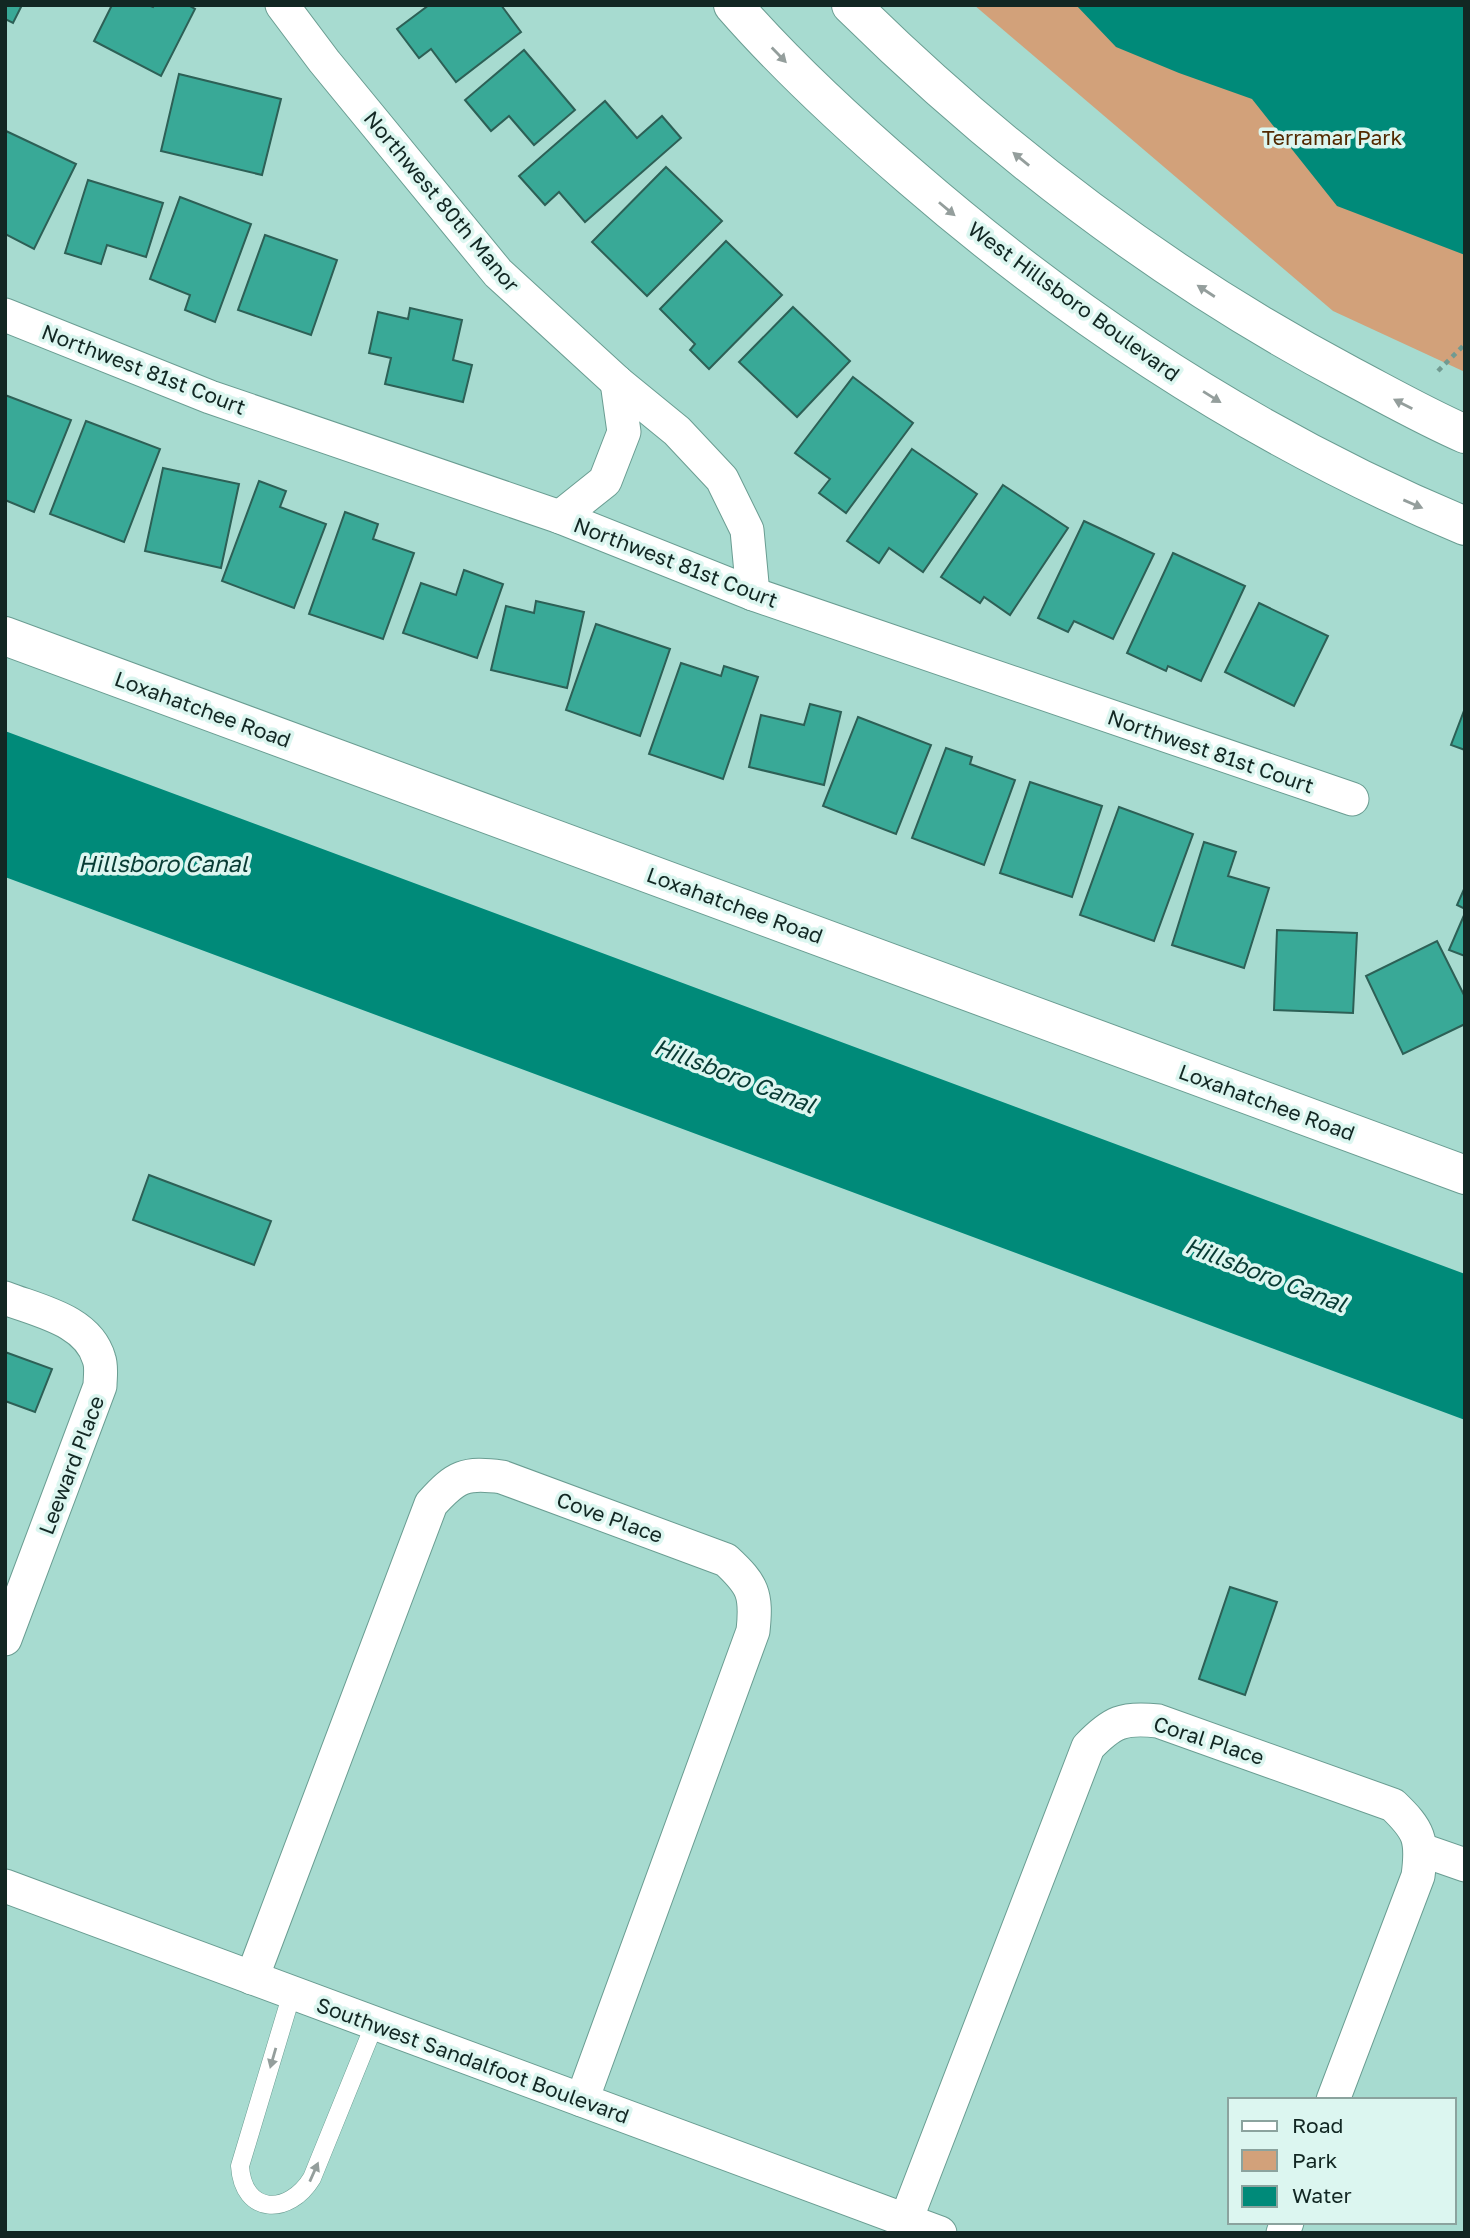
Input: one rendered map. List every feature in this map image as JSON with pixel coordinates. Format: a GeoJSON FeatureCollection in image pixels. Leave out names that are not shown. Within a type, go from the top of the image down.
{"type":"FeatureCollection","features":[{"type":"Feature","properties":{"kind":"street","name":"Northwest 80th Manor"},"geometry":{"type":"LineString","coordinates":[[282,5],[324,61],[498,273],[617,382],[677,431],[722,479],[747,530],[753,594]]}},
{"type":"Feature","properties":{"kind":"street","name":"West Hillsboro Boulevard"},"geometry":{"type":"LineString","coordinates":[[733,5],[816,92],[924,189],[1007,257],[1107,329],[1280,438],[1402,499],[1465,526]]}},
{"type":"Feature","properties":{"kind":"street"},"geometry":{"type":"LineString","coordinates":[[851,5],[946,96],[986,130],[1089,212],[1146,252],[1320,360],[1465,434]]}},
{"type":"Feature","properties":{"kind":"street","name":"Northwest 81st Court"},"geometry":{"type":"LineString","coordinates":[[5,315],[210,397],[560,517],[753,594],[1352,799]]}},
{"type":"Feature","properties":{"kind":"street"},"geometry":{"type":"LineString","coordinates":[[560,517],[605,481],[624,432],[617,382]]}},
{"type":"Feature","properties":{"kind":"street","name":"Loxahatchee Road"},"geometry":{"type":"LineString","coordinates":[[5,636],[1465,1175]]}},
{"type":"Feature","properties":{"kind":"street","name":"Leeward Place"},"geometry":{"type":"LineString","coordinates":[[5,1298],[63,1320],[86,1334],[99,1359],[100,1386],[5,1639]]}},
{"type":"Feature","properties":{"kind":"street","name":"Cove Place"},"geometry":{"type":"LineString","coordinates":[[253,1978],[431,1504],[449,1483],[475,1474],[502,1477],[726,1560],[746,1578],[756,1605],[753,1631],[582,2100]]}},
{"type":"Feature","properties":{"kind":"street","name":"Coral Place"},"geometry":{"type":"LineString","coordinates":[[906,2220],[1088,1747],[1106,1728],[1133,1718],[1158,1721],[1393,1805],[1413,1824],[1422,1850]]}},
{"type":"Feature","properties":{"kind":"street"},"geometry":{"type":"LineString","coordinates":[[1334,2098],[1418,1876],[1422,1850],[1465,1865]]}},
{"type":"Feature","properties":{"kind":"street","name":"Southwest Sandalfoot Boulevard"},"geometry":{"type":"LineString","coordinates":[[5,1886],[940,2233]]}},
{"type":"Feature","properties":{"kind":"lane"},"geometry":{"type":"LineString","coordinates":[[292,1993],[240,2166],[241,2182],[248,2193],[258,2201],[283,2205],[305,2189],[312,2178],[375,2023]]}},
{"type":"Feature","properties":{"kind":"path"},"geometry":{"type":"LineString","coordinates":[[1438,371],[1465,344]]}},
{"type":"Feature","properties":{"kind":"green space","name":"Terramar Park"},"geometry":{"type":"Polygon","coordinates":[[[974,5],[1465,5],[1465,372],[1333,311],[974,5]]]}},
{"type":"Feature","properties":{"kind":"water"},"geometry":{"type":"Polygon","coordinates":[[[1076,5],[1465,5],[1465,255],[1337,206],[1252,99],[1116,47],[1076,5]]]}},
{"type":"Feature","properties":{"kind":"water","name":"Hillsboro Canal"},"geometry":{"type":"Polygon","coordinates":[[[5,731],[1465,1274],[1465,1420],[5,877],[5,731]]]}},
{"type":"Feature","properties":{"kind":"building"},"geometry":{"type":"Polygon","coordinates":[[[5,5],[22,5],[13,23],[5,19],[5,5]]]}},
{"type":"Feature","properties":{"kind":"building"},"geometry":{"type":"Polygon","coordinates":[[[112,5],[188,5],[195,9],[161,76],[94,41],[112,5]]]}},
{"type":"Feature","properties":{"kind":"building"},"geometry":{"type":"Polygon","coordinates":[[[429,5],[501,5],[521,32],[456,82],[431,49],[419,58],[397,29],[429,5]]]}},
{"type":"Feature","properties":{"kind":"building"},"geometry":{"type":"Polygon","coordinates":[[[524,50],[575,110],[534,145],[509,116],[491,131],[465,100],[524,50]]]}},
{"type":"Feature","properties":{"kind":"building"},"geometry":{"type":"Polygon","coordinates":[[[179,74],[281,99],[262,175],[161,151],[179,74]]]}},
{"type":"Feature","properties":{"kind":"building"},"geometry":{"type":"Polygon","coordinates":[[[605,101],[637,138],[662,116],[681,138],[585,222],[559,192],[545,205],[519,176],[605,101]]]}},
{"type":"Feature","properties":{"kind":"building"},"geometry":{"type":"Polygon","coordinates":[[[6,131],[76,164],[34,249],[5,234],[6,131]]]}},
{"type":"Feature","properties":{"kind":"building"},"geometry":{"type":"Polygon","coordinates":[[[666,167],[722,221],[647,296],[592,242],[666,167]]]}},
{"type":"Feature","properties":{"kind":"building"},"geometry":{"type":"Polygon","coordinates":[[[88,180],[163,203],[146,257],[107,245],[101,264],[65,253],[88,180]]]}},
{"type":"Feature","properties":{"kind":"building"},"geometry":{"type":"Polygon","coordinates":[[[180,197],[251,224],[215,322],[185,310],[190,295],[150,279],[180,197]]]}},
{"type":"Feature","properties":{"kind":"building"},"geometry":{"type":"Polygon","coordinates":[[[265,235],[337,260],[311,335],[238,310],[265,235]]]}},
{"type":"Feature","properties":{"kind":"building"},"geometry":{"type":"Polygon","coordinates":[[[726,241],[782,295],[709,369],[690,350],[695,344],[660,309],[726,241]]]}},
{"type":"Feature","properties":{"kind":"building"},"geometry":{"type":"Polygon","coordinates":[[[793,307],[850,361],[797,417],[739,362],[793,307]]]}},
{"type":"Feature","properties":{"kind":"building"},"geometry":{"type":"Polygon","coordinates":[[[410,308],[462,320],[453,360],[472,365],[463,402],[385,384],[391,358],[369,353],[378,312],[408,319],[410,308]]]}},
{"type":"Feature","properties":{"kind":"building"},"geometry":{"type":"Polygon","coordinates":[[[853,377],[913,423],[846,513],[819,493],[830,479],[795,453],[853,377]]]}},
{"type":"Feature","properties":{"kind":"building"},"geometry":{"type":"Polygon","coordinates":[[[5,395],[71,420],[34,512],[5,500],[5,395]]]}},
{"type":"Feature","properties":{"kind":"building"},"geometry":{"type":"Polygon","coordinates":[[[86,421],[160,449],[124,542],[50,514],[86,421]]]}},
{"type":"Feature","properties":{"kind":"building"},"geometry":{"type":"Polygon","coordinates":[[[912,449],[977,494],[923,572],[889,548],[879,563],[847,541],[912,449]]]}},
{"type":"Feature","properties":{"kind":"building"},"geometry":{"type":"Polygon","coordinates":[[[163,468],[239,484],[221,568],[145,551],[163,468]]]}},
{"type":"Feature","properties":{"kind":"building"},"geometry":{"type":"Polygon","coordinates":[[[259,481],[286,491],[280,507],[326,524],[294,608],[222,581],[259,481]]]}},
{"type":"Feature","properties":{"kind":"building"},"geometry":{"type":"Polygon","coordinates":[[[1003,485],[1068,528],[1010,615],[984,597],[980,603],[941,577],[1003,485]]]}},
{"type":"Feature","properties":{"kind":"building"},"geometry":{"type":"Polygon","coordinates":[[[345,512],[378,524],[373,539],[414,553],[383,639],[309,614],[345,512]]]}},
{"type":"Feature","properties":{"kind":"building"},"geometry":{"type":"Polygon","coordinates":[[[1084,521],[1154,554],[1113,639],[1074,621],[1068,632],[1038,618],[1084,521]]]}},
{"type":"Feature","properties":{"kind":"building"},"geometry":{"type":"Polygon","coordinates":[[[1173,553],[1245,586],[1201,681],[1168,666],[1166,671],[1127,653],[1173,553]]]}},
{"type":"Feature","properties":{"kind":"building"},"geometry":{"type":"Polygon","coordinates":[[[464,570],[503,584],[477,658],[403,633],[421,583],[456,595],[464,570]]]}},
{"type":"Feature","properties":{"kind":"building"},"geometry":{"type":"Polygon","coordinates":[[[536,601],[584,612],[567,688],[491,670],[506,606],[534,613],[536,601]]]}},
{"type":"Feature","properties":{"kind":"building"},"geometry":{"type":"Polygon","coordinates":[[[1259,603],[1328,636],[1294,706],[1225,672],[1259,603]]]}},
{"type":"Feature","properties":{"kind":"building"},"geometry":{"type":"Polygon","coordinates":[[[596,624],[670,649],[640,736],[566,710],[596,624]]]}},
{"type":"Feature","properties":{"kind":"building"},"geometry":{"type":"Polygon","coordinates":[[[681,663],[721,676],[724,666],[758,677],[723,779],[649,754],[681,663]]]}},
{"type":"Feature","properties":{"kind":"building"},"geometry":{"type":"Polygon","coordinates":[[[810,704],[841,712],[824,785],[749,767],[761,715],[804,725],[810,704]]]}},
{"type":"Feature","properties":{"kind":"building"},"geometry":{"type":"Polygon","coordinates":[[[1465,708],[1465,750],[1451,745],[1465,708]]]}},
{"type":"Feature","properties":{"kind":"building"},"geometry":{"type":"Polygon","coordinates":[[[858,717],[931,745],[896,834],[823,806],[858,717]]]}},
{"type":"Feature","properties":{"kind":"building"},"geometry":{"type":"Polygon","coordinates":[[[946,748],[972,757],[970,764],[1015,780],[984,865],[912,838],[946,748]]]}},
{"type":"Feature","properties":{"kind":"building"},"geometry":{"type":"Polygon","coordinates":[[[1030,782],[1102,806],[1072,897],[1000,873],[1030,782]]]}},
{"type":"Feature","properties":{"kind":"building"},"geometry":{"type":"Polygon","coordinates":[[[1119,807],[1193,834],[1154,941],[1080,915],[1119,807]]]}},
{"type":"Feature","properties":{"kind":"building"},"geometry":{"type":"Polygon","coordinates":[[[1204,842],[1236,852],[1228,876],[1269,888],[1244,968],[1172,945],[1204,842]]]}},
{"type":"Feature","properties":{"kind":"building"},"geometry":{"type":"Polygon","coordinates":[[[1465,887],[1465,909],[1457,905],[1465,887]]]}},
{"type":"Feature","properties":{"kind":"building"},"geometry":{"type":"Polygon","coordinates":[[[1465,913],[1465,956],[1449,950],[1465,913]]]}},
{"type":"Feature","properties":{"kind":"building"},"geometry":{"type":"Polygon","coordinates":[[[1277,930],[1357,933],[1353,1013],[1274,1010],[1277,930]]]}},
{"type":"Feature","properties":{"kind":"building"},"geometry":{"type":"Polygon","coordinates":[[[1437,941],[1465,997],[1465,1024],[1403,1054],[1366,976],[1437,941]]]}},
{"type":"Feature","properties":{"kind":"building"},"geometry":{"type":"Polygon","coordinates":[[[149,1175],[271,1221],[254,1265],[133,1220],[149,1175]]]}},
{"type":"Feature","properties":{"kind":"building"},"geometry":{"type":"Polygon","coordinates":[[[5,1352],[52,1369],[35,1412],[5,1401],[5,1352]]]}},
{"type":"Feature","properties":{"kind":"building"},"geometry":{"type":"Polygon","coordinates":[[[1230,1587],[1277,1602],[1245,1695],[1199,1679],[1230,1587]]]}}]}
